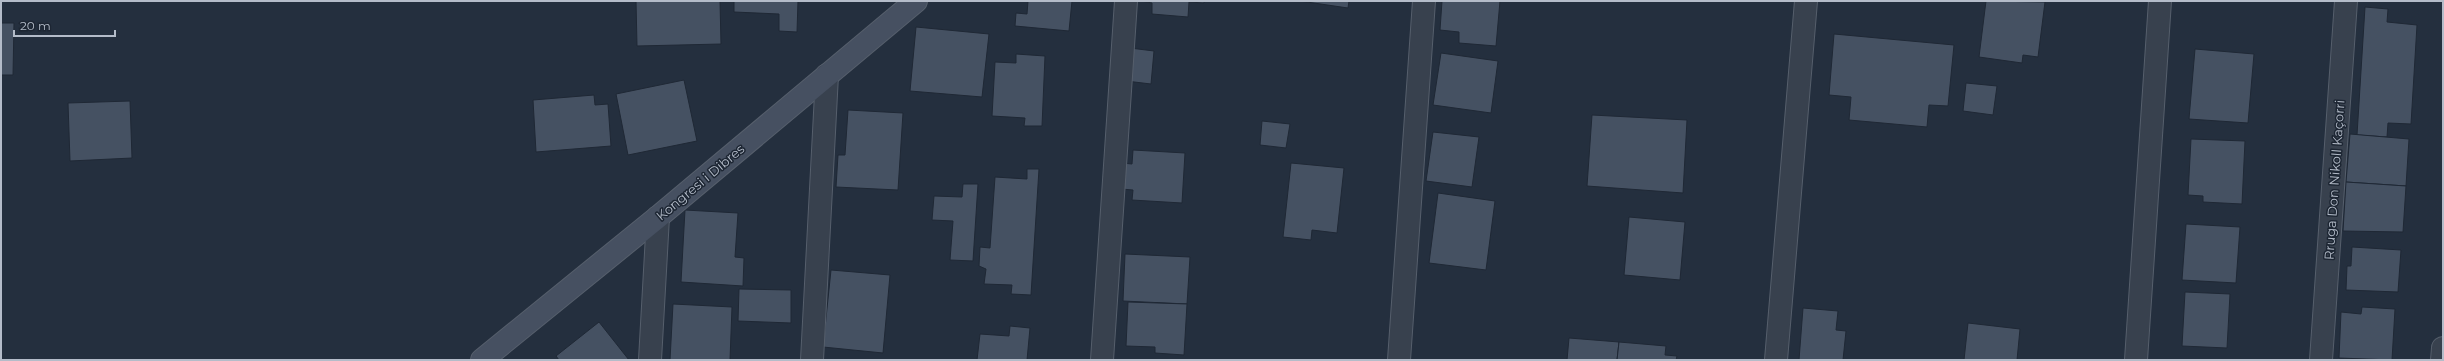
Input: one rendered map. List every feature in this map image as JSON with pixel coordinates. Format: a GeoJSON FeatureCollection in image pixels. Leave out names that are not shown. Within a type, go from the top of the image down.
{"type":"FeatureCollection","features":[{"type":"Feature","properties":{"kind":"street","name":"Kongresi i Dibres"},"geometry":{"type":"LineString","coordinates":[[482,360],[658,217],[916,1]]}},
{"type":"Feature","properties":{"kind":"street"},"geometry":{"type":"LineString","coordinates":[[1102,360],[1126,1]]}},
{"type":"Feature","properties":{"kind":"street"},"geometry":{"type":"LineString","coordinates":[[1399,360],[1424,1]]}},
{"type":"Feature","properties":{"kind":"street"},"geometry":{"type":"LineString","coordinates":[[1776,360],[1806,1]]}},
{"type":"Feature","properties":{"kind":"street"},"geometry":{"type":"LineString","coordinates":[[2136,360],[2160,1]]}},
{"type":"Feature","properties":{"kind":"street","name":"Rruga Don Nikoll Kaçorri"},"geometry":{"type":"LineString","coordinates":[[2321,360],[2346,1]]}},
{"type":"Feature","properties":{"kind":"street"},"geometry":{"type":"LineString","coordinates":[[812,360],[827,75]]}},
{"type":"Feature","properties":{"kind":"street"},"geometry":{"type":"LineString","coordinates":[[650,360],[658,217]]}},
{"type":"Feature","properties":{"kind":"street"},"geometry":{"type":"LineString","coordinates":[[2442,360],[2443,348]]}},
{"type":"Feature","properties":{"kind":"building"},"geometry":{"type":"Polygon","coordinates":[[[636,1],[720,1],[721,44],[637,46],[636,1]]]}},
{"type":"Feature","properties":{"kind":"building"},"geometry":{"type":"Polygon","coordinates":[[[734,1],[798,1],[797,32],[779,31],[779,14],[734,12],[734,1]]]}},
{"type":"Feature","properties":{"kind":"building"},"geometry":{"type":"Polygon","coordinates":[[[1028,1],[1072,1],[1069,31],[1015,26],[1016,13],[1027,14],[1028,1]]]}},
{"type":"Feature","properties":{"kind":"building"},"geometry":{"type":"Polygon","coordinates":[[[1141,1],[1204,1],[1204,3],[1189,2],[1188,17],[1152,14],[1152,3],[1141,1]]]}},
{"type":"Feature","properties":{"kind":"building"},"geometry":{"type":"Polygon","coordinates":[[[1300,1],[1349,1],[1348,8],[1300,1]]]}},
{"type":"Feature","properties":{"kind":"building"},"geometry":{"type":"Polygon","coordinates":[[[1442,1],[1500,1],[1496,46],[1459,43],[1459,32],[1440,30],[1442,1]]]}},
{"type":"Feature","properties":{"kind":"building"},"geometry":{"type":"Polygon","coordinates":[[[1986,1],[2045,2],[2038,57],[2023,55],[2022,63],[1979,57],[1986,1]]]}},
{"type":"Feature","properties":{"kind":"building"},"geometry":{"type":"Polygon","coordinates":[[[2365,7],[2388,9],[2387,22],[2417,25],[2411,124],[2388,123],[2387,137],[2357,135],[2365,7]]]}},
{"type":"Feature","properties":{"kind":"building"},"geometry":{"type":"Polygon","coordinates":[[[1,23],[14,23],[13,75],[1,75],[1,23]]]}},
{"type":"Feature","properties":{"kind":"building"},"geometry":{"type":"Polygon","coordinates":[[[916,27],[989,34],[982,97],[910,91],[916,27]]]}},
{"type":"Feature","properties":{"kind":"building"},"geometry":{"type":"Polygon","coordinates":[[[1834,34],[1954,45],[1948,106],[1929,105],[1927,127],[1849,120],[1851,97],[1829,95],[1834,34]]]}},
{"type":"Feature","properties":{"kind":"building"},"geometry":{"type":"Polygon","coordinates":[[[1130,48],[1154,51],[1151,84],[1126,81],[1130,48]]]}},
{"type":"Feature","properties":{"kind":"building"},"geometry":{"type":"Polygon","coordinates":[[[2195,49],[2254,54],[2248,123],[2189,119],[2195,49]]]}},
{"type":"Feature","properties":{"kind":"building"},"geometry":{"type":"Polygon","coordinates":[[[1441,53],[1498,61],[1491,113],[1433,105],[1441,53]]]}},
{"type":"Feature","properties":{"kind":"building"},"geometry":{"type":"Polygon","coordinates":[[[1016,54],[1045,56],[1042,126],[1024,126],[1025,118],[992,116],[995,62],[1016,63],[1016,54]]]}},
{"type":"Feature","properties":{"kind":"building"},"geometry":{"type":"Polygon","coordinates":[[[684,80],[697,141],[628,155],[616,94],[684,80]]]}},
{"type":"Feature","properties":{"kind":"building"},"geometry":{"type":"Polygon","coordinates":[[[1966,83],[1997,86],[1993,115],[1963,111],[1966,83]]]}},
{"type":"Feature","properties":{"kind":"building"},"geometry":{"type":"Polygon","coordinates":[[[594,95],[595,105],[608,104],[611,146],[536,152],[533,100],[594,95]]]}},
{"type":"Feature","properties":{"kind":"building"},"geometry":{"type":"Polygon","coordinates":[[[130,101],[132,158],[70,161],[68,103],[130,101]]]}},
{"type":"Feature","properties":{"kind":"building"},"geometry":{"type":"Polygon","coordinates":[[[848,110],[903,113],[898,190],[836,187],[838,155],[845,155],[848,110]]]}},
{"type":"Feature","properties":{"kind":"building"},"geometry":{"type":"Polygon","coordinates":[[[1592,115],[1687,120],[1683,193],[1587,186],[1592,115]]]}},
{"type":"Feature","properties":{"kind":"building"},"geometry":{"type":"Polygon","coordinates":[[[1262,121],[1290,124],[1286,148],[1260,145],[1262,121]]]}},
{"type":"Feature","properties":{"kind":"building"},"geometry":{"type":"Polygon","coordinates":[[[1433,132],[1479,137],[1472,187],[1426,181],[1433,132]]]}},
{"type":"Feature","properties":{"kind":"building"},"geometry":{"type":"Polygon","coordinates":[[[2350,134],[2409,139],[2406,186],[2346,182],[2350,134]]]}},
{"type":"Feature","properties":{"kind":"building"},"geometry":{"type":"Polygon","coordinates":[[[2191,139],[2245,141],[2242,204],[2203,202],[2203,196],[2188,195],[2191,139]]]}},
{"type":"Feature","properties":{"kind":"building"},"geometry":{"type":"Polygon","coordinates":[[[1133,150],[1185,153],[1182,203],[1132,200],[1133,190],[1121,189],[1122,163],[1132,164],[1133,150]]]}},
{"type":"Feature","properties":{"kind":"building"},"geometry":{"type":"Polygon","coordinates":[[[1291,163],[1344,168],[1337,233],[1312,230],[1311,240],[1283,237],[1291,163]]]}},
{"type":"Feature","properties":{"kind":"building"},"geometry":{"type":"Polygon","coordinates":[[[1027,169],[1039,169],[1031,295],[1011,294],[1012,285],[984,284],[986,269],[979,266],[980,247],[990,248],[995,177],[1027,179],[1027,169]]]}},
{"type":"Feature","properties":{"kind":"building"},"geometry":{"type":"Polygon","coordinates":[[[2346,182],[2406,186],[2403,232],[2343,231],[2346,182]]]}},
{"type":"Feature","properties":{"kind":"building"},"geometry":{"type":"Polygon","coordinates":[[[963,184],[978,184],[973,261],[950,260],[953,221],[932,220],[934,196],[962,197],[963,184]]]}},
{"type":"Feature","properties":{"kind":"building"},"geometry":{"type":"Polygon","coordinates":[[[1438,193],[1495,201],[1486,270],[1429,263],[1438,193]]]}},
{"type":"Feature","properties":{"kind":"building"},"geometry":{"type":"Polygon","coordinates":[[[685,210],[738,213],[735,257],[744,258],[743,286],[681,282],[685,210]]]}},
{"type":"Feature","properties":{"kind":"building"},"geometry":{"type":"Polygon","coordinates":[[[1629,217],[1685,222],[1680,280],[1624,275],[1629,217]]]}},
{"type":"Feature","properties":{"kind":"building"},"geometry":{"type":"Polygon","coordinates":[[[2186,224],[2240,227],[2236,283],[2182,280],[2186,224]]]}},
{"type":"Feature","properties":{"kind":"building"},"geometry":{"type":"Polygon","coordinates":[[[2352,247],[2401,250],[2398,292],[2346,290],[2347,266],[2351,266],[2352,247]]]}},
{"type":"Feature","properties":{"kind":"building"},"geometry":{"type":"Polygon","coordinates":[[[1125,254],[1190,257],[1187,304],[1123,301],[1125,254]]]}},
{"type":"Feature","properties":{"kind":"building"},"geometry":{"type":"Polygon","coordinates":[[[831,270],[890,275],[883,353],[823,347],[831,270]]]}},
{"type":"Feature","properties":{"kind":"building"},"geometry":{"type":"Polygon","coordinates":[[[739,289],[791,290],[791,323],[738,321],[739,289]]]}},
{"type":"Feature","properties":{"kind":"building"},"geometry":{"type":"Polygon","coordinates":[[[2185,292],[2230,294],[2227,348],[2182,346],[2185,292]]]}},
{"type":"Feature","properties":{"kind":"building"},"geometry":{"type":"Polygon","coordinates":[[[1128,302],[1187,304],[1184,355],[1155,353],[1155,347],[1126,346],[1128,302]]]}},
{"type":"Feature","properties":{"kind":"building"},"geometry":{"type":"Polygon","coordinates":[[[673,304],[732,307],[730,360],[670,360],[673,304]]]}},
{"type":"Feature","properties":{"kind":"building"},"geometry":{"type":"Polygon","coordinates":[[[2362,307],[2395,309],[2392,360],[2339,358],[2341,312],[2361,314],[2362,307]]]}},
{"type":"Feature","properties":{"kind":"building"},"geometry":{"type":"Polygon","coordinates":[[[1803,308],[1838,311],[1836,330],[1846,331],[1843,360],[1799,360],[1803,308]]]}},
{"type":"Feature","properties":{"kind":"building"},"geometry":{"type":"Polygon","coordinates":[[[599,322],[629,360],[559,360],[556,356],[599,322]]]}},
{"type":"Feature","properties":{"kind":"building"},"geometry":{"type":"Polygon","coordinates":[[[1968,323],[2020,329],[2017,360],[1964,360],[1968,323]]]}},
{"type":"Feature","properties":{"kind":"building"},"geometry":{"type":"Polygon","coordinates":[[[1010,326],[1030,328],[1027,360],[977,360],[980,334],[1009,336],[1010,326]]]}},
{"type":"Feature","properties":{"kind":"building"},"geometry":{"type":"Polygon","coordinates":[[[1569,338],[1619,342],[1617,360],[1567,360],[1569,338]]]}},
{"type":"Feature","properties":{"kind":"building"},"geometry":{"type":"Polygon","coordinates":[[[1619,342],[1666,346],[1665,355],[1677,356],[1676,360],[1617,360],[1619,342]]]}}]}
